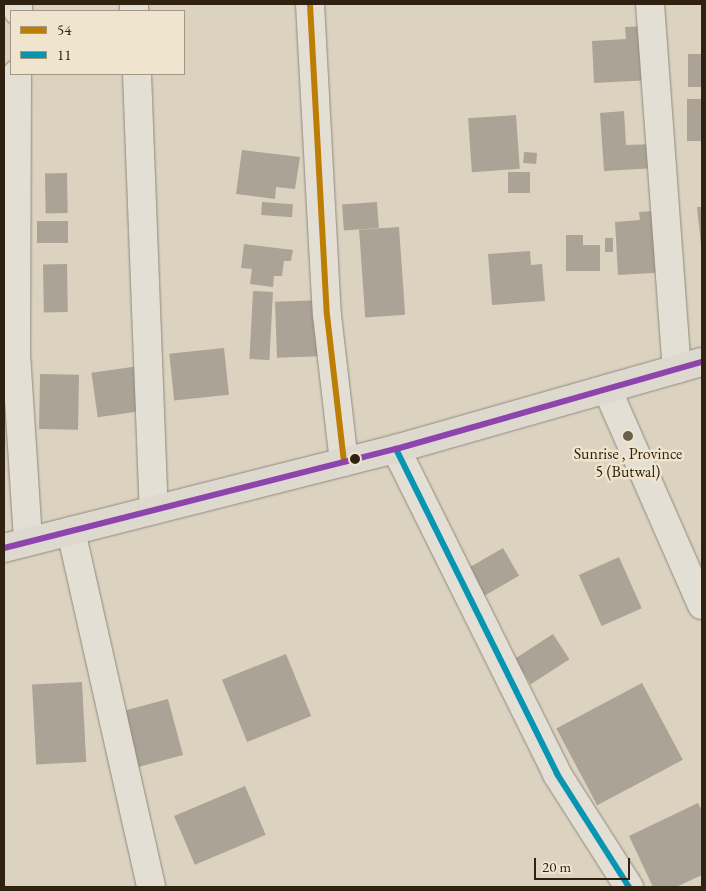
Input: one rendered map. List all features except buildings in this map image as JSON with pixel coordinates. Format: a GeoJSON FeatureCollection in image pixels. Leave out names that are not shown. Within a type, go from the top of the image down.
{"type":"FeatureCollection","features":[{"type":"Feature","properties":{"kind":"highway"},"geometry":{"type":"LineString","coordinates":[[16,545],[396,449],[690,365]]}},
{"type":"Feature","properties":{"kind":"street"},"geometry":{"type":"LineString","coordinates":[[310,4],[327,315],[344,462]]}},
{"type":"Feature","properties":{"kind":"street"},"geometry":{"type":"LineString","coordinates":[[650,4],[690,365]]}},
{"type":"Feature","properties":{"kind":"street"},"geometry":{"type":"LineString","coordinates":[[16,545],[17,75]]}},
{"type":"Feature","properties":{"kind":"street"},"geometry":{"type":"LineString","coordinates":[[137,75],[154,510]]}},
{"type":"Feature","properties":{"kind":"street"},"geometry":{"type":"LineString","coordinates":[[607,389],[702,605]]}},
{"type":"Feature","properties":{"kind":"street"},"geometry":{"type":"LineString","coordinates":[[396,449],[556,774],[629,887]]}},
{"type":"Feature","properties":{"kind":"street"},"geometry":{"type":"LineString","coordinates":[[71,531],[151,887]]}},
{"type":"Feature","properties":{"kind":"transit line","name":"54"},"geometry":{"type":"LineString","coordinates":[[310,4],[327,315],[344,462]]}},
{"type":"Feature","properties":{"kind":"transit line"},"geometry":{"type":"LineString","coordinates":[[4,548],[396,449],[702,362]]}},
{"type":"Feature","properties":{"kind":"transit line","name":"11"},"geometry":{"type":"LineString","coordinates":[[396,449],[557,774],[629,887]]}},
{"type":"Feature","properties":{"kind":"place","name":"Sunrise , Province 5 (Butwal)"},"geometry":{"type":"Point","coordinates":[628,436]}}]}
